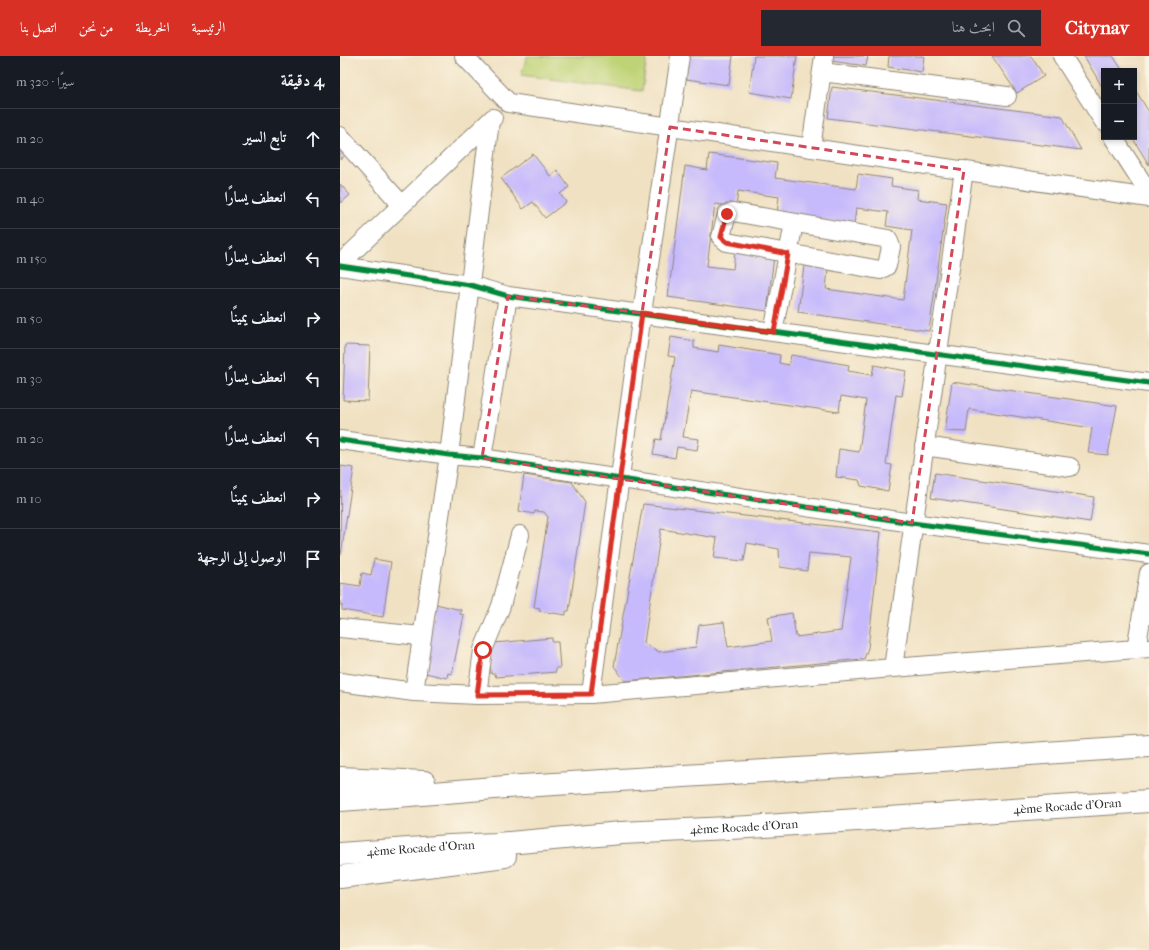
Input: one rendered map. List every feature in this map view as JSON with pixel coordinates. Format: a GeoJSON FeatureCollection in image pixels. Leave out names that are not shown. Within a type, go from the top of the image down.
{"type":"FeatureCollection","features":[{"type":"Feature","properties":{"kind":"highway"},"geometry":{"type":"LineString","coordinates":[[340,800],[506,787],[935,761],[1149,746]]}},
{"type":"Feature","properties":{"kind":"highway"},"geometry":{"type":"LineString","coordinates":[[340,778],[506,787]]}},
{"type":"Feature","properties":{"kind":"highway","name":"4ème Rocade d'Oran"},"geometry":{"type":"LineString","coordinates":[[340,854],[497,844],[621,833],[750,827],[1149,801]]}},
{"type":"Feature","properties":{"kind":"highway"},"geometry":{"type":"LineString","coordinates":[[340,877],[506,856],[621,833]]}},
{"type":"Feature","properties":{"kind":"street"},"geometry":{"type":"LineString","coordinates":[[464,56],[508,104],[1149,198]]}},
{"type":"Feature","properties":{"kind":"street"},"geometry":{"type":"LineString","coordinates":[[591,694],[642,313],[680,56]]}},
{"type":"Feature","properties":{"kind":"street"},"geometry":{"type":"LineString","coordinates":[[1062,56],[1101,117]]}},
{"type":"Feature","properties":{"kind":"street"},"geometry":{"type":"LineString","coordinates":[[811,148],[823,64],[1007,96]]}},
{"type":"Feature","properties":{"kind":"street"},"geometry":{"type":"LineString","coordinates":[[340,265],[508,104]]}},
{"type":"Feature","properties":{"kind":"street"},"geometry":{"type":"LineString","coordinates":[[414,692],[421,636],[449,455],[490,121]]}},
{"type":"Feature","properties":{"kind":"street"},"geometry":{"type":"LineString","coordinates":[[340,136],[402,205]]}},
{"type":"Feature","properties":{"kind":"street"},"geometry":{"type":"LineString","coordinates":[[1115,140],[1149,193]]}},
{"type":"Feature","properties":{"kind":"street"},"geometry":{"type":"LineString","coordinates":[[892,668],[964,170]]}},
{"type":"Feature","properties":{"kind":"street"},"geometry":{"type":"LineString","coordinates":[[733,212],[888,239],[891,247],[886,266],[880,270],[788,254],[727,242],[721,237],[727,214],[733,212]]}},
{"type":"Feature","properties":{"kind":"street"},"geometry":{"type":"LineString","coordinates":[[774,332],[794,223]]}},
{"type":"Feature","properties":{"kind":"street"},"geometry":{"type":"LineString","coordinates":[[340,265],[470,285],[508,296],[1149,383]]}},
{"type":"Feature","properties":{"kind":"street"},"geometry":{"type":"LineString","coordinates":[[482,458],[508,296]]}},
{"type":"Feature","properties":{"kind":"street"},"geometry":{"type":"LineString","coordinates":[[340,440],[482,458],[912,523],[1149,554]]}},
{"type":"Feature","properties":{"kind":"street"},"geometry":{"type":"LineString","coordinates":[[924,446],[1070,467]]}},
{"type":"Feature","properties":{"kind":"street"},"geometry":{"type":"LineString","coordinates":[[477,695],[483,650],[501,606],[520,535]]}},
{"type":"Feature","properties":{"kind":"street"},"geometry":{"type":"LineString","coordinates":[[340,682],[414,692],[477,695],[591,694],[892,668],[1142,649],[1149,573]]}},
{"type":"Feature","properties":{"kind":"street"},"geometry":{"type":"LineString","coordinates":[[340,628],[421,636]]}},
{"type":"Feature","properties":{"kind":"highlighted area"},"geometry":{"type":"Polygon","coordinates":[[[670,127],[964,170],[912,523],[482,458],[508,296],[642,313],[670,127]]]}},
{"type":"Feature","properties":{"kind":"green space"},"geometry":{"type":"Polygon","coordinates":[[[527,56],[647,56],[642,91],[521,75],[527,56]]]}},
{"type":"Feature","properties":{"kind":"building"},"geometry":{"type":"Polygon","coordinates":[[[689,56],[733,56],[729,85],[686,79],[689,56]]]}},
{"type":"Feature","properties":{"kind":"building"},"geometry":{"type":"Polygon","coordinates":[[[754,56],[797,56],[791,99],[749,92],[754,56]]]}},
{"type":"Feature","properties":{"kind":"building"},"geometry":{"type":"Polygon","coordinates":[[[831,56],[868,56],[866,66],[831,61],[831,56]]]}},
{"type":"Feature","properties":{"kind":"building"},"geometry":{"type":"Polygon","coordinates":[[[889,56],[924,56],[922,72],[888,67],[889,56]]]}},
{"type":"Feature","properties":{"kind":"building"},"geometry":{"type":"Polygon","coordinates":[[[992,56],[1031,56],[1044,76],[1017,93],[992,56]]]}},
{"type":"Feature","properties":{"kind":"building"},"geometry":{"type":"Polygon","coordinates":[[[1084,56],[1113,56],[1121,68],[1101,68],[1101,85],[1084,56]]]}},
{"type":"Feature","properties":{"kind":"building"},"geometry":{"type":"Polygon","coordinates":[[[832,87],[1062,116],[1081,150],[828,118],[832,87]]]}},
{"type":"Feature","properties":{"kind":"building"},"geometry":{"type":"Polygon","coordinates":[[[1137,93],[1149,112],[1149,165],[1134,140],[1137,140],[1137,93]]]}},
{"type":"Feature","properties":{"kind":"building"},"geometry":{"type":"Polygon","coordinates":[[[340,147],[346,154],[340,160],[340,147]]]}},
{"type":"Feature","properties":{"kind":"building"},"geometry":{"type":"Polygon","coordinates":[[[533,154],[550,176],[557,170],[569,187],[560,194],[566,202],[545,218],[533,202],[523,209],[501,178],[533,154]]]}},
{"type":"Feature","properties":{"kind":"building"},"geometry":{"type":"Polygon","coordinates":[[[709,154],[777,163],[775,178],[856,189],[858,174],[892,179],[891,186],[918,190],[917,199],[947,203],[929,331],[798,312],[804,266],[828,269],[826,289],[903,300],[912,230],[886,226],[888,212],[856,208],[854,225],[777,214],[779,197],[738,191],[736,207],[715,204],[707,266],[733,269],[735,252],[774,257],[767,311],[668,297],[685,166],[707,170],[709,154]]]}},
{"type":"Feature","properties":{"kind":"building"},"geometry":{"type":"Polygon","coordinates":[[[340,184],[350,195],[340,204],[340,184]]]}},
{"type":"Feature","properties":{"kind":"building"},"geometry":{"type":"Polygon","coordinates":[[[671,337],[694,341],[694,348],[718,352],[719,345],[780,355],[779,363],[789,365],[791,355],[849,365],[848,371],[872,375],[874,365],[906,371],[902,396],[896,395],[886,464],[892,465],[888,491],[861,486],[859,480],[836,477],[839,449],[859,452],[866,400],[841,396],[839,412],[691,391],[683,437],[699,439],[697,450],[677,447],[675,458],[653,454],[656,439],[661,440],[675,357],[668,356],[671,337]]]}},
{"type":"Feature","properties":{"kind":"building"},"geometry":{"type":"Polygon","coordinates":[[[345,345],[370,346],[368,401],[343,400],[345,345]]]}},
{"type":"Feature","properties":{"kind":"building"},"geometry":{"type":"Polygon","coordinates":[[[952,382],[1117,406],[1108,455],[1088,453],[1092,428],[969,409],[966,432],[945,431],[952,382]]]}},
{"type":"Feature","properties":{"kind":"building"},"geometry":{"type":"Polygon","coordinates":[[[341,466],[354,468],[340,555],[341,466]]]}},
{"type":"Feature","properties":{"kind":"building"},"geometry":{"type":"Polygon","coordinates":[[[935,473],[1094,497],[1090,522],[931,498],[935,473]]]}},
{"type":"Feature","properties":{"kind":"building"},"geometry":{"type":"Polygon","coordinates":[[[524,475],[572,482],[585,502],[569,611],[566,611],[566,615],[539,611],[540,608],[534,607],[548,517],[544,512],[535,511],[534,514],[519,511],[524,475]]]}},
{"type":"Feature","properties":{"kind":"building"},"geometry":{"type":"Polygon","coordinates":[[[643,504],[881,532],[868,648],[864,659],[625,681],[614,666],[643,504]],[[661,529],[644,643],[659,652],[696,647],[699,625],[724,622],[728,647],[772,641],[768,617],[792,613],[796,637],[841,631],[851,557],[809,553],[807,571],[780,567],[779,549],[747,543],[744,561],[714,558],[717,538],[661,529]]]}},
{"type":"Feature","properties":{"kind":"building"},"geometry":{"type":"Polygon","coordinates":[[[374,559],[391,562],[383,617],[342,610],[342,605],[340,605],[340,583],[360,586],[362,573],[371,575],[374,559]]]}},
{"type":"Feature","properties":{"kind":"building"},"geometry":{"type":"Polygon","coordinates":[[[436,604],[461,610],[460,614],[464,615],[452,674],[448,673],[447,678],[421,672],[436,604]]]}},
{"type":"Feature","properties":{"kind":"building"},"geometry":{"type":"Polygon","coordinates":[[[552,638],[552,642],[558,642],[560,668],[556,668],[556,672],[496,677],[495,674],[491,674],[489,647],[494,643],[552,638]]]}},
{"type":"Feature","properties":{"kind":"cycle path"},"geometry":{"type":"LineString","coordinates":[[340,266],[470,285],[508,296],[1149,383]]}},
{"type":"Feature","properties":{"kind":"cycle path"},"geometry":{"type":"LineString","coordinates":[[340,440],[482,458],[912,523],[1149,554]]}},
{"type":"Feature","properties":{"kind":"route"},"geometry":{"type":"LineString","coordinates":[[483,650],[477,695],[591,694],[642,313],[774,332],[788,254],[727,242],[721,237],[727,214]]}}]}
